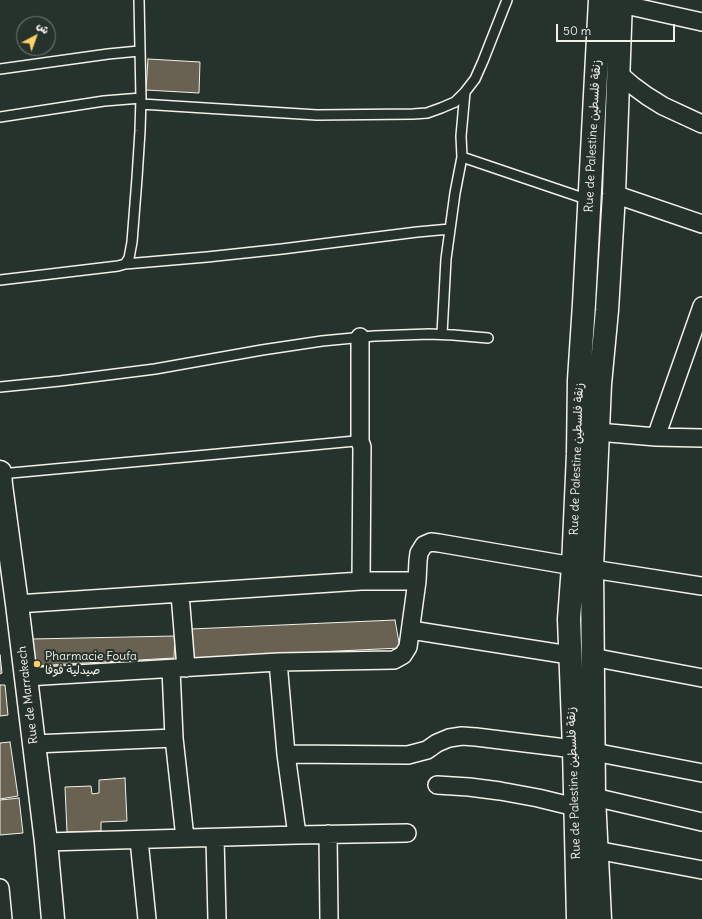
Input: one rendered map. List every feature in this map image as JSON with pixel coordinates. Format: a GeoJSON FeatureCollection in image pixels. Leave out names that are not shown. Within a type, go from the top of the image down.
{"type":"FeatureCollection","features":[{"type":"Feature","properties":{"kind":"main road","name":"Rue de Palestine زنقة فلسطين"},"geometry":{"type":"LineString","coordinates":[[584,751],[569,655],[568,620],[583,567],[598,432],[600,384],[607,310],[614,194],[618,73],[614,1]]}},
{"type":"Feature","properties":{"kind":"main road","name":"Rue de Palestine زنقة فلسطين"},"geometry":{"type":"LineString","coordinates":[[578,919],[584,802],[584,751],[592,657],[583,567],[578,454],[579,380],[590,200],[614,1]]}},
{"type":"Feature","properties":{"kind":"main road","name":"Rue de Marrakech"},"geometry":{"type":"LineString","coordinates":[[0,473],[46,842],[53,919]]}},
{"type":"Feature","properties":{"kind":"main road","name":"Rue de Palestine زنقة فلسطين"},"geometry":{"type":"LineString","coordinates":[[584,802],[596,850],[600,919]]}},
{"type":"Feature","properties":{"kind":"street"},"geometry":{"type":"LineString","coordinates":[[614,1],[702,22]]}},
{"type":"Feature","properties":{"kind":"street"},"geometry":{"type":"LineString","coordinates":[[618,73],[632,85],[663,106],[702,124]]}},
{"type":"Feature","properties":{"kind":"street"},"geometry":{"type":"LineString","coordinates":[[614,194],[702,224]]}},
{"type":"Feature","properties":{"kind":"street"},"geometry":{"type":"LineString","coordinates":[[656,437],[701,311]]}},
{"type":"Feature","properties":{"kind":"street"},"geometry":{"type":"LineString","coordinates":[[360,337],[360,442],[362,447],[361,581]]}},
{"type":"Feature","properties":{"kind":"street"},"geometry":{"type":"LineString","coordinates":[[598,432],[656,437],[702,438]]}},
{"type":"Feature","properties":{"kind":"street"},"geometry":{"type":"LineString","coordinates":[[26,677],[278,662],[394,660],[399,658],[406,651],[409,642],[419,553],[424,545],[431,542],[702,586]]}},
{"type":"Feature","properties":{"kind":"street"},"geometry":{"type":"LineString","coordinates":[[17,604],[361,581],[417,581]]}},
{"type":"Feature","properties":{"kind":"street"},"geometry":{"type":"LineString","coordinates":[[180,594],[174,738],[185,838]]}},
{"type":"Feature","properties":{"kind":"street"},"geometry":{"type":"LineString","coordinates":[[410,630],[569,655]]}},
{"type":"Feature","properties":{"kind":"street"},"geometry":{"type":"LineString","coordinates":[[592,657],[702,678]]}},
{"type":"Feature","properties":{"kind":"street"},"geometry":{"type":"LineString","coordinates":[[278,662],[286,754],[297,835]]}},
{"type":"Feature","properties":{"kind":"street"},"geometry":{"type":"LineString","coordinates":[[286,754],[408,755],[427,750],[437,743],[449,738],[462,736],[584,751],[702,773]]}},
{"type":"Feature","properties":{"kind":"street"},"geometry":{"type":"LineString","coordinates":[[34,744],[174,738]]}},
{"type":"Feature","properties":{"kind":"street"},"geometry":{"type":"LineString","coordinates":[[437,785],[469,787],[538,798],[584,802],[702,822]]}},
{"type":"Feature","properties":{"kind":"street"},"geometry":{"type":"LineString","coordinates":[[46,842],[407,833]]}},
{"type":"Feature","properties":{"kind":"street"},"geometry":{"type":"LineString","coordinates":[[328,834],[329,919]]}},
{"type":"Feature","properties":{"kind":"street"},"geometry":{"type":"LineString","coordinates":[[215,838],[217,919]]}},
{"type":"Feature","properties":{"kind":"street"},"geometry":{"type":"LineString","coordinates":[[139,840],[147,919]]}},
{"type":"Feature","properties":{"kind":"street"},"geometry":{"type":"LineString","coordinates":[[596,850],[702,870]]}},
{"type":"Feature","properties":{"kind":"street"},"geometry":{"type":"LineString","coordinates":[[0,888],[3,919]]}},
{"type":"Feature","properties":{"kind":"lane"},"geometry":{"type":"LineString","coordinates":[[125,264],[129,258],[132,242],[139,154],[141,101],[139,0]]}},
{"type":"Feature","properties":{"kind":"lane"},"geometry":{"type":"LineString","coordinates":[[0,117],[104,101],[141,101],[317,115],[413,114],[427,112],[455,102],[466,92],[475,79],[507,0]]}},
{"type":"Feature","properties":{"kind":"lane"},"geometry":{"type":"LineString","coordinates":[[0,69],[140,51]]}},
{"type":"Feature","properties":{"kind":"lane"},"geometry":{"type":"LineString","coordinates":[[442,334],[446,259],[462,157],[461,136],[466,92]]}},
{"type":"Feature","properties":{"kind":"lane"},"geometry":{"type":"LineString","coordinates":[[462,157],[590,200]]}},
{"type":"Feature","properties":{"kind":"lane"},"geometry":{"type":"LineString","coordinates":[[0,280],[125,264],[282,249],[450,229]]}},
{"type":"Feature","properties":{"kind":"lane"},"geometry":{"type":"LineString","coordinates":[[0,387],[155,369],[262,350],[360,337],[442,334],[488,338]]}},
{"type":"Feature","properties":{"kind":"lane"},"geometry":{"type":"LineString","coordinates":[[0,473],[355,441],[360,442]]}},
{"type":"Feature","properties":{"kind":"building"},"geometry":{"type":"Polygon","coordinates":[[[148,59],[200,62],[199,93],[146,90],[148,59]]]}},
{"type":"Feature","properties":{"kind":"building"},"geometry":{"type":"Polygon","coordinates":[[[395,620],[400,648],[193,658],[191,629],[395,620]]]}},
{"type":"Feature","properties":{"kind":"building"},"geometry":{"type":"Polygon","coordinates":[[[175,636],[174,658],[33,666],[32,639],[175,636]]]}},
{"type":"Feature","properties":{"kind":"building"},"geometry":{"type":"Polygon","coordinates":[[[0,655],[2,673],[0,674],[0,655]]]}},
{"type":"Feature","properties":{"kind":"building"},"geometry":{"type":"Polygon","coordinates":[[[0,685],[5,685],[8,715],[0,716],[0,685]]]}},
{"type":"Feature","properties":{"kind":"building"},"geometry":{"type":"Polygon","coordinates":[[[10,742],[18,796],[0,799],[0,743],[10,742]]]}},
{"type":"Feature","properties":{"kind":"building"},"geometry":{"type":"Polygon","coordinates":[[[125,778],[127,821],[101,822],[101,831],[67,832],[65,787],[91,786],[92,794],[99,793],[99,780],[125,778]]]}},
{"type":"Feature","properties":{"kind":"building"},"geometry":{"type":"Polygon","coordinates":[[[19,798],[23,833],[0,835],[0,800],[19,798]]]}},
{"type":"Feature","properties":{"kind":"place","name":"Pharmacie Foufa صيدلية فوفا"},"geometry":{"type":"Point","coordinates":[37,664]}}]}
